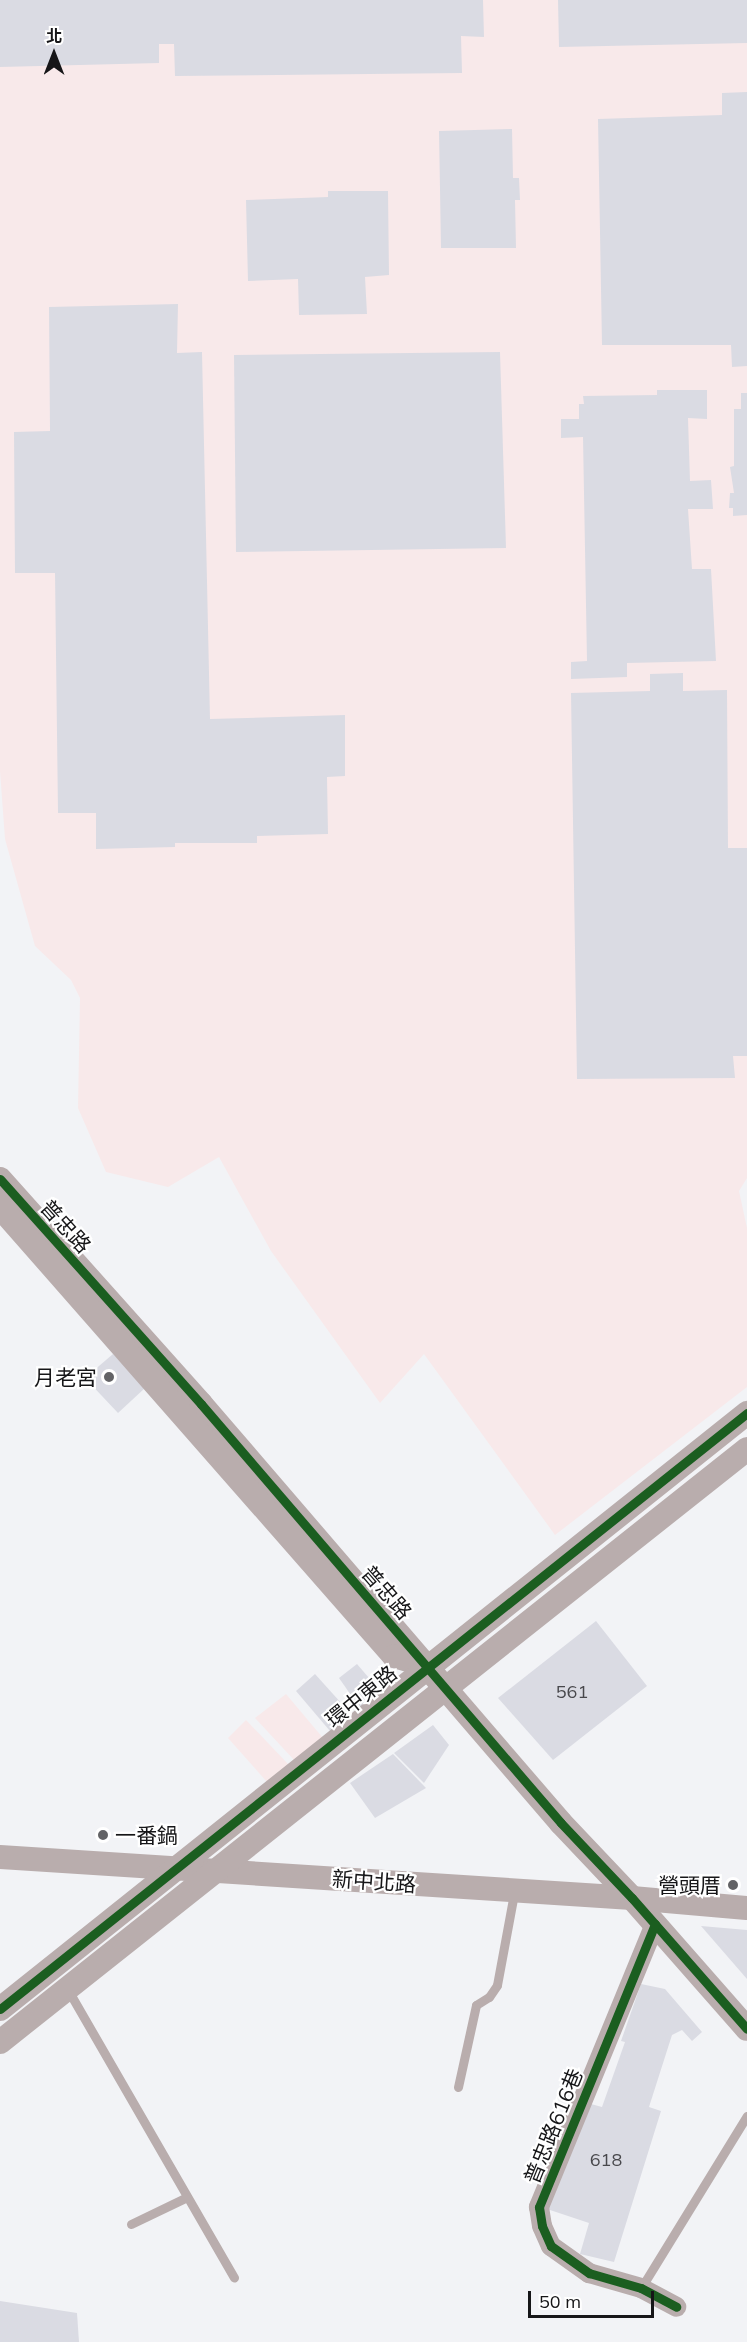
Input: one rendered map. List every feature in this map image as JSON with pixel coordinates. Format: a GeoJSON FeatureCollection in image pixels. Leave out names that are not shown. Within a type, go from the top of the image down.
{"type":"FeatureCollection","features":[{"type":"Feature","properties":{"kind":"street","name":"普忠路"},"geometry":{"type":"LineString","coordinates":[[0,1179],[428,1666],[561,1823],[656,1924],[747,2029]]}},
{"type":"Feature","properties":{"kind":"street","name":"普忠路"},"geometry":{"type":"LineString","coordinates":[[0,1207],[394,1656],[428,1666]]}},
{"type":"Feature","properties":{"kind":"street","name":"環中東路"},"geometry":{"type":"LineString","coordinates":[[0,2009],[747,1413]]}},
{"type":"Feature","properties":{"kind":"street"},"geometry":{"type":"LineString","coordinates":[[0,2042],[212,1871],[447,1688],[747,1449]]}},
{"type":"Feature","properties":{"kind":"street","name":"新中北路"},"geometry":{"type":"LineString","coordinates":[[0,1857],[632,1898],[747,1908]]}},
{"type":"Feature","properties":{"kind":"street","name":"普忠路616巷"},"geometry":{"type":"LineString","coordinates":[[656,1924],[539,2207],[542,2226],[551,2246],[589,2273],[641,2288],[676,2307]]}},
{"type":"Feature","properties":{"kind":"lane"},"geometry":{"type":"LineString","coordinates":[[458,2087],[476,2005],[489,1996],[497,1985],[514,1890]]}},
{"type":"Feature","properties":{"kind":"lane"},"geometry":{"type":"LineString","coordinates":[[67,1988],[234,2277]]}},
{"type":"Feature","properties":{"kind":"lane"},"geometry":{"type":"LineString","coordinates":[[641,2288],[747,2116]]}},
{"type":"Feature","properties":{"kind":"lane"},"geometry":{"type":"LineString","coordinates":[[131,2224],[187,2197]]}},
{"type":"Feature","properties":{"kind":"shaded area"},"geometry":{"type":"Polygon","coordinates":[[[0,0],[747,0],[747,1178],[739,1191],[747,1228],[747,1387],[555,1535],[424,1354],[380,1403],[271,1251],[219,1157],[168,1187],[106,1172],[78,1108],[80,998],[71,980],[35,946],[5,839],[0,771],[0,0]]]}},
{"type":"Feature","properties":{"kind":"shaded area"},"geometry":{"type":"Polygon","coordinates":[[[286,1694],[323,1738],[295,1761],[255,1718],[286,1694]]]}},
{"type":"Feature","properties":{"kind":"shaded area"},"geometry":{"type":"Polygon","coordinates":[[[246,1720],[289,1765],[267,1782],[228,1738],[246,1720]]]}},
{"type":"Feature","properties":{"kind":"building"},"geometry":{"type":"Polygon","coordinates":[[[0,0],[483,0],[484,37],[461,36],[462,73],[175,76],[174,44],[159,44],[159,63],[0,67],[0,0]]]}},
{"type":"Feature","properties":{"kind":"building"},"geometry":{"type":"Polygon","coordinates":[[[558,0],[747,0],[747,43],[559,47],[558,0]]]}},
{"type":"Feature","properties":{"kind":"building"},"geometry":{"type":"Polygon","coordinates":[[[747,92],[747,366],[732,367],[731,345],[602,345],[598,119],[722,115],[722,93],[747,92]]]}},
{"type":"Feature","properties":{"kind":"building"},"geometry":{"type":"Polygon","coordinates":[[[512,129],[513,178],[519,178],[520,200],[515,200],[516,248],[441,248],[439,131],[512,129]]]}},
{"type":"Feature","properties":{"kind":"building"},"geometry":{"type":"Polygon","coordinates":[[[328,191],[388,191],[389,275],[365,277],[367,314],[299,315],[298,279],[248,281],[246,200],[328,197],[328,191]]]}},
{"type":"Feature","properties":{"kind":"building"},"geometry":{"type":"Polygon","coordinates":[[[178,304],[177,353],[202,352],[210,719],[345,715],[345,776],[327,777],[328,834],[257,836],[257,843],[175,843],[175,847],[96,849],[96,813],[58,813],[55,573],[15,573],[14,432],[50,431],[49,307],[178,304]]]}},
{"type":"Feature","properties":{"kind":"building"},"geometry":{"type":"Polygon","coordinates":[[[500,352],[506,548],[236,552],[234,355],[500,352]]]}},
{"type":"Feature","properties":{"kind":"building"},"geometry":{"type":"Polygon","coordinates":[[[657,390],[707,390],[707,419],[688,418],[690,481],[711,480],[713,509],[688,509],[692,569],[711,569],[716,661],[627,663],[627,677],[571,679],[571,662],[587,661],[583,437],[561,438],[561,419],[579,419],[579,404],[584,404],[583,396],[657,395],[657,390]]]}},
{"type":"Feature","properties":{"kind":"building"},"geometry":{"type":"Polygon","coordinates":[[[741,393],[747,393],[747,515],[733,516],[733,508],[729,508],[730,493],[734,493],[730,467],[734,466],[734,409],[741,409],[741,393]]]}},
{"type":"Feature","properties":{"kind":"building"},"geometry":{"type":"Polygon","coordinates":[[[683,673],[683,691],[727,690],[728,848],[747,848],[747,1056],[733,1056],[735,1078],[577,1079],[571,693],[650,691],[650,674],[683,673]]]}},
{"type":"Feature","properties":{"kind":"building","name":"月老宮"},"geometry":{"type":"Polygon","coordinates":[[[113,1354],[145,1388],[118,1413],[85,1378],[113,1354]]]}},
{"type":"Feature","properties":{"kind":"building"},"geometry":{"type":"Polygon","coordinates":[[[596,1621],[647,1686],[553,1760],[498,1698],[596,1621]]]}},
{"type":"Feature","properties":{"kind":"building"},"geometry":{"type":"Polygon","coordinates":[[[357,1664],[381,1692],[360,1708],[339,1678],[357,1664]]]}},
{"type":"Feature","properties":{"kind":"building"},"geometry":{"type":"Polygon","coordinates":[[[315,1674],[351,1714],[330,1731],[296,1691],[315,1674]]]}},
{"type":"Feature","properties":{"kind":"building"},"geometry":{"type":"Polygon","coordinates":[[[433,1725],[449,1745],[424,1783],[394,1753],[433,1725]]]}},
{"type":"Feature","properties":{"kind":"building"},"geometry":{"type":"Polygon","coordinates":[[[393,1754],[426,1788],[375,1818],[350,1783],[393,1754]]]}},
{"type":"Feature","properties":{"kind":"building"},"geometry":{"type":"Polygon","coordinates":[[[701,1926],[747,1930],[747,1979],[701,1926]]]}},
{"type":"Feature","properties":{"kind":"building"},"geometry":{"type":"Polygon","coordinates":[[[641,1984],[665,1989],[702,2032],[692,2041],[682,2030],[672,2035],[649,2107],[661,2111],[614,2262],[580,2254],[589,2223],[547,2209],[591,2104],[602,2107],[625,2042],[621,2041],[641,1984]]]}},
{"type":"Feature","properties":{"kind":"building"},"geometry":{"type":"Polygon","coordinates":[[[0,2301],[77,2313],[79,2342],[0,2342],[0,2301]]]}},
{"type":"Feature","properties":{"kind":"cycle path"},"geometry":{"type":"LineString","coordinates":[[0,1179],[201,1404],[561,1823],[632,1898],[747,2029]]}},
{"type":"Feature","properties":{"kind":"cycle path"},"geometry":{"type":"LineString","coordinates":[[0,2009],[747,1413]]}},
{"type":"Feature","properties":{"kind":"cycle path"},"geometry":{"type":"LineString","coordinates":[[655,1924],[539,2207],[542,2226],[551,2246],[589,2273],[641,2288],[676,2307]]}},
{"type":"Feature","properties":{"kind":"place","name":"月老宮"},"geometry":{"type":"Point","coordinates":[109,1377]}},
{"type":"Feature","properties":{"kind":"place","name":"一番鍋"},"geometry":{"type":"Point","coordinates":[103,1835]}},
{"type":"Feature","properties":{"kind":"place","name":"營頭厝"},"geometry":{"type":"Point","coordinates":[733,1885]}}]}
